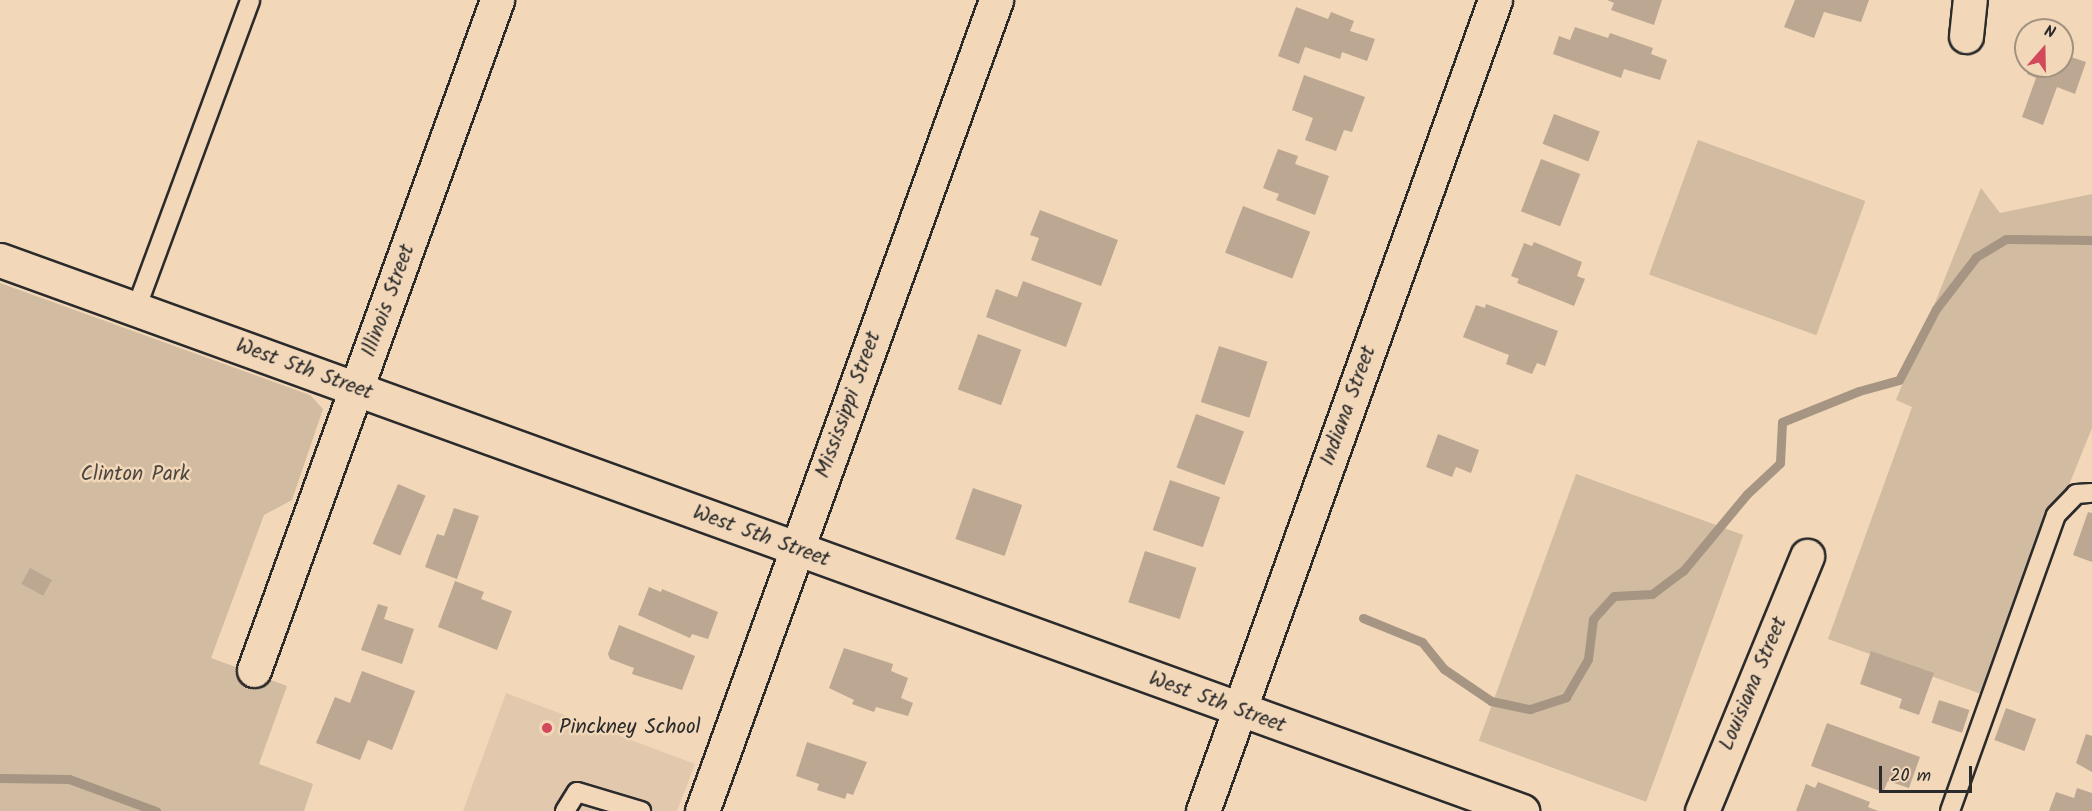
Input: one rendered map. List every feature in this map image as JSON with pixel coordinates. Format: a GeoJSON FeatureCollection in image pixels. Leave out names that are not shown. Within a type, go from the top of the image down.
{"type":"FeatureCollection","features":[{"type":"Feature","properties":{"kind":"street","name":"Illinois Street"},"geometry":{"type":"LineString","coordinates":[[254,670],[497,0]]}},
{"type":"Feature","properties":{"kind":"street","name":"Mississippi Street"},"geometry":{"type":"LineString","coordinates":[[702,811],[996,0]]}},
{"type":"Feature","properties":{"kind":"street","name":"Indiana Street"},"geometry":{"type":"LineString","coordinates":[[1203,811],[1495,0]]}},
{"type":"Feature","properties":{"kind":"street"},"geometry":{"type":"LineString","coordinates":[[1966,36],[1970,0]]}},
{"type":"Feature","properties":{"kind":"street","name":"West 5th Street"},"geometry":{"type":"LineString","coordinates":[[0,260],[1240,711],[1522,811]]}},
{"type":"Feature","properties":{"kind":"street","name":"Louisiana Street"},"geometry":{"type":"LineString","coordinates":[[1702,811],[1807,556]]}},
{"type":"Feature","properties":{"kind":"lane"},"geometry":{"type":"LineString","coordinates":[[136,309],[250,0]]}},
{"type":"Feature","properties":{"kind":"lane"},"geometry":{"type":"LineString","coordinates":[[1950,811],[2056,515],[2076,494],[2092,493]]}},
{"type":"Feature","properties":{"kind":"lane"},"geometry":{"type":"LineString","coordinates":[[565,811],[577,792],[614,807],[640,811]]}},
{"type":"Feature","properties":{"kind":"shaded area","name":"Pinckney School"},"geometry":{"type":"Polygon","coordinates":[[[506,693],[695,764],[677,811],[463,811],[506,693]]]}},
{"type":"Feature","properties":{"kind":"green space"},"geometry":{"type":"Polygon","coordinates":[[[1698,140],[1865,201],[1816,335],[1649,274],[1698,140]]]}},
{"type":"Feature","properties":{"kind":"green space"},"geometry":{"type":"Polygon","coordinates":[[[1981,188],[2000,213],[2092,194],[2092,428],[1984,695],[1828,639],[1912,407],[1896,400],[1981,188]]]}},
{"type":"Feature","properties":{"kind":"green space","name":"Clinton Park"},"geometry":{"type":"Polygon","coordinates":[[[0,283],[310,395],[323,409],[292,500],[264,515],[211,658],[287,686],[259,764],[313,784],[304,811],[0,811],[0,283]]]}},
{"type":"Feature","properties":{"kind":"green space"},"geometry":{"type":"Polygon","coordinates":[[[1576,474],[1743,535],[1646,802],[1479,741],[1576,474]]]}},
{"type":"Feature","properties":{"kind":"building"},"geometry":{"type":"Polygon","coordinates":[[[1607,0],[1662,0],[1654,25],[1611,10],[1614,3],[1607,0]]]}},
{"type":"Feature","properties":{"kind":"building"},"geometry":{"type":"Polygon","coordinates":[[[1795,0],[1869,0],[1861,22],[1824,12],[1814,38],[1784,27],[1795,0]]]}},
{"type":"Feature","properties":{"kind":"building"},"geometry":{"type":"Polygon","coordinates":[[[1296,7],[1328,19],[1331,12],[1354,21],[1350,31],[1375,39],[1367,61],[1342,52],[1340,59],[1305,47],[1299,64],[1278,56],[1296,7]]]}},
{"type":"Feature","properties":{"kind":"building"},"geometry":{"type":"Polygon","coordinates":[[[1575,27],[1608,38],[1610,33],[1653,48],[1651,54],[1667,60],[1660,80],[1624,69],[1621,78],[1553,54],[1559,36],[1570,40],[1575,27]]]}},
{"type":"Feature","properties":{"kind":"building"},"geometry":{"type":"Polygon","coordinates":[[[2074,58],[2086,62],[2075,94],[2057,87],[2043,125],[2022,117],[2036,78],[2074,78],[2074,58]]]}},
{"type":"Feature","properties":{"kind":"building"},"geometry":{"type":"Polygon","coordinates":[[[1304,75],[1365,97],[1352,132],[1344,130],[1336,151],[1305,140],[1313,118],[1292,110],[1304,75]]]}},
{"type":"Feature","properties":{"kind":"building"},"geometry":{"type":"Polygon","coordinates":[[[1554,114],[1600,132],[1588,161],[1543,144],[1554,114]]]}},
{"type":"Feature","properties":{"kind":"building"},"geometry":{"type":"Polygon","coordinates":[[[1278,149],[1298,156],[1295,164],[1329,176],[1315,215],[1276,200],[1279,194],[1263,188],[1278,149]]]}},
{"type":"Feature","properties":{"kind":"building"},"geometry":{"type":"Polygon","coordinates":[[[1541,159],[1580,174],[1560,226],[1521,211],[1541,159]]]}},
{"type":"Feature","properties":{"kind":"building"},"geometry":{"type":"Polygon","coordinates":[[[1243,206],[1310,232],[1292,278],[1225,253],[1243,206]]]}},
{"type":"Feature","properties":{"kind":"building"},"geometry":{"type":"Polygon","coordinates":[[[1040,210],[1118,240],[1101,286],[1031,260],[1039,238],[1030,235],[1040,210]]]}},
{"type":"Feature","properties":{"kind":"building"},"geometry":{"type":"Polygon","coordinates":[[[1534,242],[1582,262],[1577,276],[1585,279],[1574,306],[1517,283],[1519,279],[1511,276],[1524,243],[1532,246],[1534,242]]]}},
{"type":"Feature","properties":{"kind":"building"},"geometry":{"type":"Polygon","coordinates":[[[1023,281],[1082,303],[1066,347],[986,317],[996,289],[1017,297],[1023,281]]]}},
{"type":"Feature","properties":{"kind":"building"},"geometry":{"type":"Polygon","coordinates":[[[1486,304],[1558,331],[1545,366],[1537,363],[1532,374],[1506,364],[1509,355],[1463,337],[1476,305],[1485,308],[1486,304]]]}},
{"type":"Feature","properties":{"kind":"building"},"geometry":{"type":"Polygon","coordinates":[[[978,334],[1021,350],[1001,405],[958,389],[978,334]]]}},
{"type":"Feature","properties":{"kind":"building"},"geometry":{"type":"Polygon","coordinates":[[[1219,346],[1268,362],[1249,418],[1201,402],[1219,346]]]}},
{"type":"Feature","properties":{"kind":"building"},"geometry":{"type":"Polygon","coordinates":[[[1196,414],[1244,431],[1224,485],[1177,468],[1196,414]]]}},
{"type":"Feature","properties":{"kind":"building"},"geometry":{"type":"Polygon","coordinates":[[[1438,434],[1479,450],[1471,473],[1456,467],[1452,477],[1426,467],[1438,434]]]}},
{"type":"Feature","properties":{"kind":"building"},"geometry":{"type":"Polygon","coordinates":[[[1170,480],[1220,497],[1203,547],[1153,530],[1170,480]]]}},
{"type":"Feature","properties":{"kind":"building"},"geometry":{"type":"Polygon","coordinates":[[[398,484],[426,496],[400,556],[373,544],[398,484]]]}},
{"type":"Feature","properties":{"kind":"building"},"geometry":{"type":"Polygon","coordinates":[[[973,488],[1022,505],[1005,556],[955,539],[973,488]]]}},
{"type":"Feature","properties":{"kind":"building"},"geometry":{"type":"Polygon","coordinates":[[[454,508],[479,516],[457,579],[425,567],[437,534],[444,536],[454,508]]]}},
{"type":"Feature","properties":{"kind":"building"},"geometry":{"type":"Polygon","coordinates":[[[2088,512],[2092,513],[2092,562],[2073,555],[2088,512]]]}},
{"type":"Feature","properties":{"kind":"building"},"geometry":{"type":"Polygon","coordinates":[[[1145,551],[1196,568],[1180,619],[1128,602],[1145,551]]]}},
{"type":"Feature","properties":{"kind":"building"},"geometry":{"type":"Polygon","coordinates":[[[30,568],[52,580],[43,596],[21,584],[30,568]]]}},
{"type":"Feature","properties":{"kind":"building"},"geometry":{"type":"Polygon","coordinates":[[[455,581],[484,592],[481,599],[512,611],[497,650],[438,627],[455,581]]]}},
{"type":"Feature","properties":{"kind":"building"},"geometry":{"type":"Polygon","coordinates":[[[649,587],[661,592],[662,589],[718,612],[708,639],[692,634],[690,638],[638,615],[649,587]]]}},
{"type":"Feature","properties":{"kind":"building"},"geometry":{"type":"Polygon","coordinates":[[[378,604],[388,607],[384,619],[414,629],[402,664],[361,650],[378,604]]]}},
{"type":"Feature","properties":{"kind":"building"},"geometry":{"type":"Polygon","coordinates":[[[619,625],[695,656],[682,690],[632,674],[634,668],[610,659],[608,654],[619,625]]]}},
{"type":"Feature","properties":{"kind":"building"},"geometry":{"type":"Polygon","coordinates":[[[844,648],[893,664],[891,671],[908,678],[901,698],[913,703],[908,716],[876,707],[874,712],[852,704],[854,700],[829,688],[844,648]]]}},
{"type":"Feature","properties":{"kind":"building"},"geometry":{"type":"Polygon","coordinates":[[[1871,651],[1934,673],[1919,715],[1899,708],[1902,699],[1860,684],[1871,651]]]}},
{"type":"Feature","properties":{"kind":"building"},"geometry":{"type":"Polygon","coordinates":[[[362,671],[415,691],[392,750],[368,740],[360,760],[316,743],[335,697],[350,703],[362,671]]]}},
{"type":"Feature","properties":{"kind":"building"},"geometry":{"type":"Polygon","coordinates":[[[1939,700],[1969,710],[1962,733],[1932,723],[1939,700]]]}},
{"type":"Feature","properties":{"kind":"building"},"geometry":{"type":"Polygon","coordinates":[[[2006,708],[2036,719],[2024,751],[1994,740],[2006,708]]]}},
{"type":"Feature","properties":{"kind":"building"},"geometry":{"type":"Polygon","coordinates":[[[1827,723],[1920,757],[1909,788],[1888,781],[1883,792],[1811,766],[1827,723]]]}},
{"type":"Feature","properties":{"kind":"building"},"geometry":{"type":"Polygon","coordinates":[[[2086,734],[2092,736],[2092,772],[2076,763],[2086,734]]]}},
{"type":"Feature","properties":{"kind":"building"},"geometry":{"type":"Polygon","coordinates":[[[807,742],[867,762],[853,795],[847,793],[845,799],[817,790],[819,784],[796,776],[807,742]]]}},
{"type":"Feature","properties":{"kind":"building"},"geometry":{"type":"Polygon","coordinates":[[[1818,782],[1870,802],[1868,807],[1878,811],[1796,811],[1806,784],[1815,788],[1818,782]]]}},
{"type":"Feature","properties":{"kind":"building"},"geometry":{"type":"Polygon","coordinates":[[[2077,788],[2092,793],[2092,811],[2049,811],[2056,792],[2074,798],[2077,788]]]}},
{"type":"Feature","properties":{"kind":"waterway"},"geometry":{"type":"LineString","coordinates":[[1363,618],[1422,642],[1444,669],[1491,701],[1530,709],[1566,697],[1588,659],[1593,619],[1614,596],[1652,594],[1683,571],[1747,494],[1780,463],[1782,422],[1859,391],[1899,380],[1936,309],[1976,257],[2006,239],[2092,240]]}},
{"type":"Feature","properties":{"kind":"waterway"},"geometry":{"type":"LineString","coordinates":[[0,778],[69,779],[156,811]]}},
{"type":"Feature","properties":{"kind":"place","name":"Pinckney School"},"geometry":{"type":"Point","coordinates":[547,728]}}]}
